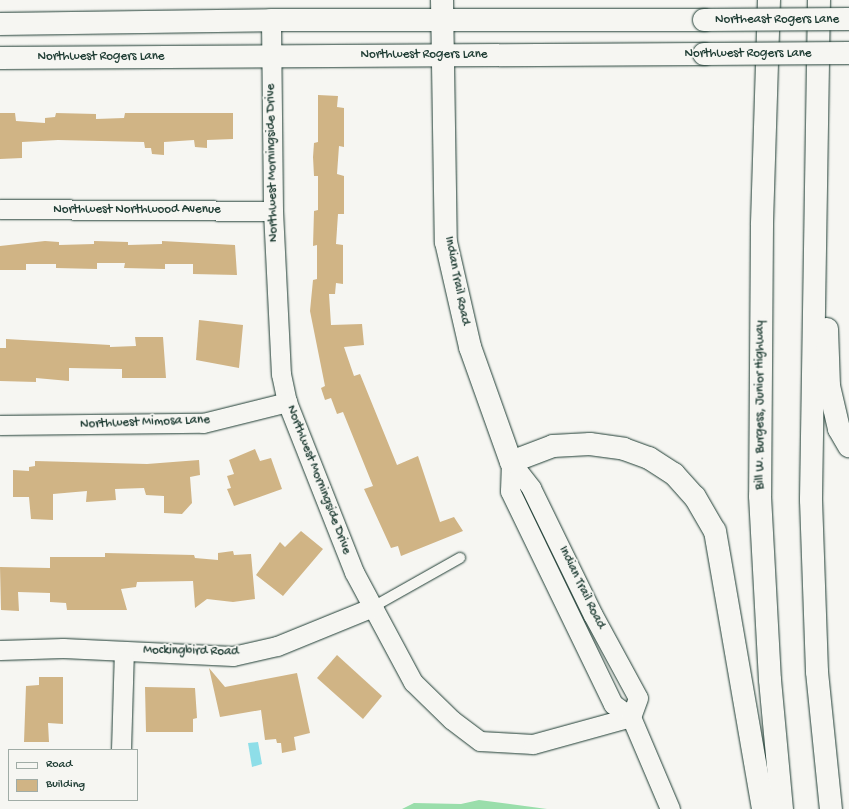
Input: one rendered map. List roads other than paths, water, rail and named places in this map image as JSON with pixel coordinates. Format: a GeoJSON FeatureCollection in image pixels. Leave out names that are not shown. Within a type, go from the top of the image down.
{"type":"FeatureCollection","features":[{"type":"Feature","properties":{"kind":"main road","name":"Bill W. Burgess, Junior Highway"},"geometry":{"type":"LineString","coordinates":[[769,0],[762,225],[760,496],[770,680],[782,809]]}},
{"type":"Feature","properties":{"kind":"main road"},"geometry":{"type":"LineString","coordinates":[[819,0],[810,500],[817,672],[830,809]]}},
{"type":"Feature","properties":{"kind":"main road"},"geometry":{"type":"LineString","coordinates":[[0,24],[271,20],[371,21],[442,10]]}},
{"type":"Feature","properties":{"kind":"main road","name":"Northeast Rogers Lane"},"geometry":{"type":"LineString","coordinates":[[442,10],[704,20],[849,20]]}},
{"type":"Feature","properties":{"kind":"main road","name":"Indian Trail Road"},"geometry":{"type":"LineString","coordinates":[[442,10],[446,242],[470,347],[511,462]]}},
{"type":"Feature","properties":{"kind":"main road"},"geometry":{"type":"LineString","coordinates":[[338,55],[371,21]]}},
{"type":"Feature","properties":{"kind":"main road","name":"Northwest Rogers Lane"},"geometry":{"type":"LineString","coordinates":[[0,58],[271,55],[849,53]]}},
{"type":"Feature","properties":{"kind":"main road"},"geometry":{"type":"LineString","coordinates":[[815,239],[827,312],[829,386],[839,429],[849,446]]}},
{"type":"Feature","properties":{"kind":"main road"},"geometry":{"type":"LineString","coordinates":[[511,462],[553,446],[590,444],[624,449],[649,458],[674,474],[695,497],[715,531],[763,809]]}},
{"type":"Feature","properties":{"kind":"street","name":"Northwest Morningside Drive"},"geometry":{"type":"LineString","coordinates":[[271,20],[273,211],[281,374],[287,402],[354,572],[413,682],[452,720],[480,741],[533,744],[630,717]]}},
{"type":"Feature","properties":{"kind":"street","name":"Northwest Northwood Avenue"},"geometry":{"type":"LineString","coordinates":[[0,209],[273,211]]}},
{"type":"Feature","properties":{"kind":"street","name":"Northwest Mimosa Lane"},"geometry":{"type":"LineString","coordinates":[[0,425],[203,423],[287,402]]}},
{"type":"Feature","properties":{"kind":"street","name":"Indian Trail Road"},"geometry":{"type":"LineString","coordinates":[[511,462],[531,488],[593,615],[638,698],[630,717]]}},
{"type":"Feature","properties":{"kind":"street","name":"Indian Trail Road"},"geometry":{"type":"LineString","coordinates":[[511,462],[510,492],[613,704],[630,717],[670,809]]}},
{"type":"Feature","properties":{"kind":"street","name":"Mockingbird Road"},"geometry":{"type":"LineString","coordinates":[[0,650],[63,648],[233,656],[277,646],[373,608]]}},
{"type":"Feature","properties":{"kind":"street"},"geometry":{"type":"LineString","coordinates":[[121,749],[124,650]]}},
{"type":"Feature","properties":{"kind":"lane"},"geometry":{"type":"LineString","coordinates":[[373,608],[460,558]]}},
{"type":"Feature","properties":{"kind":"water"},"geometry":{"type":"Polygon","coordinates":[[[258,742],[262,764],[252,767],[248,743],[258,742]]]}}]}
